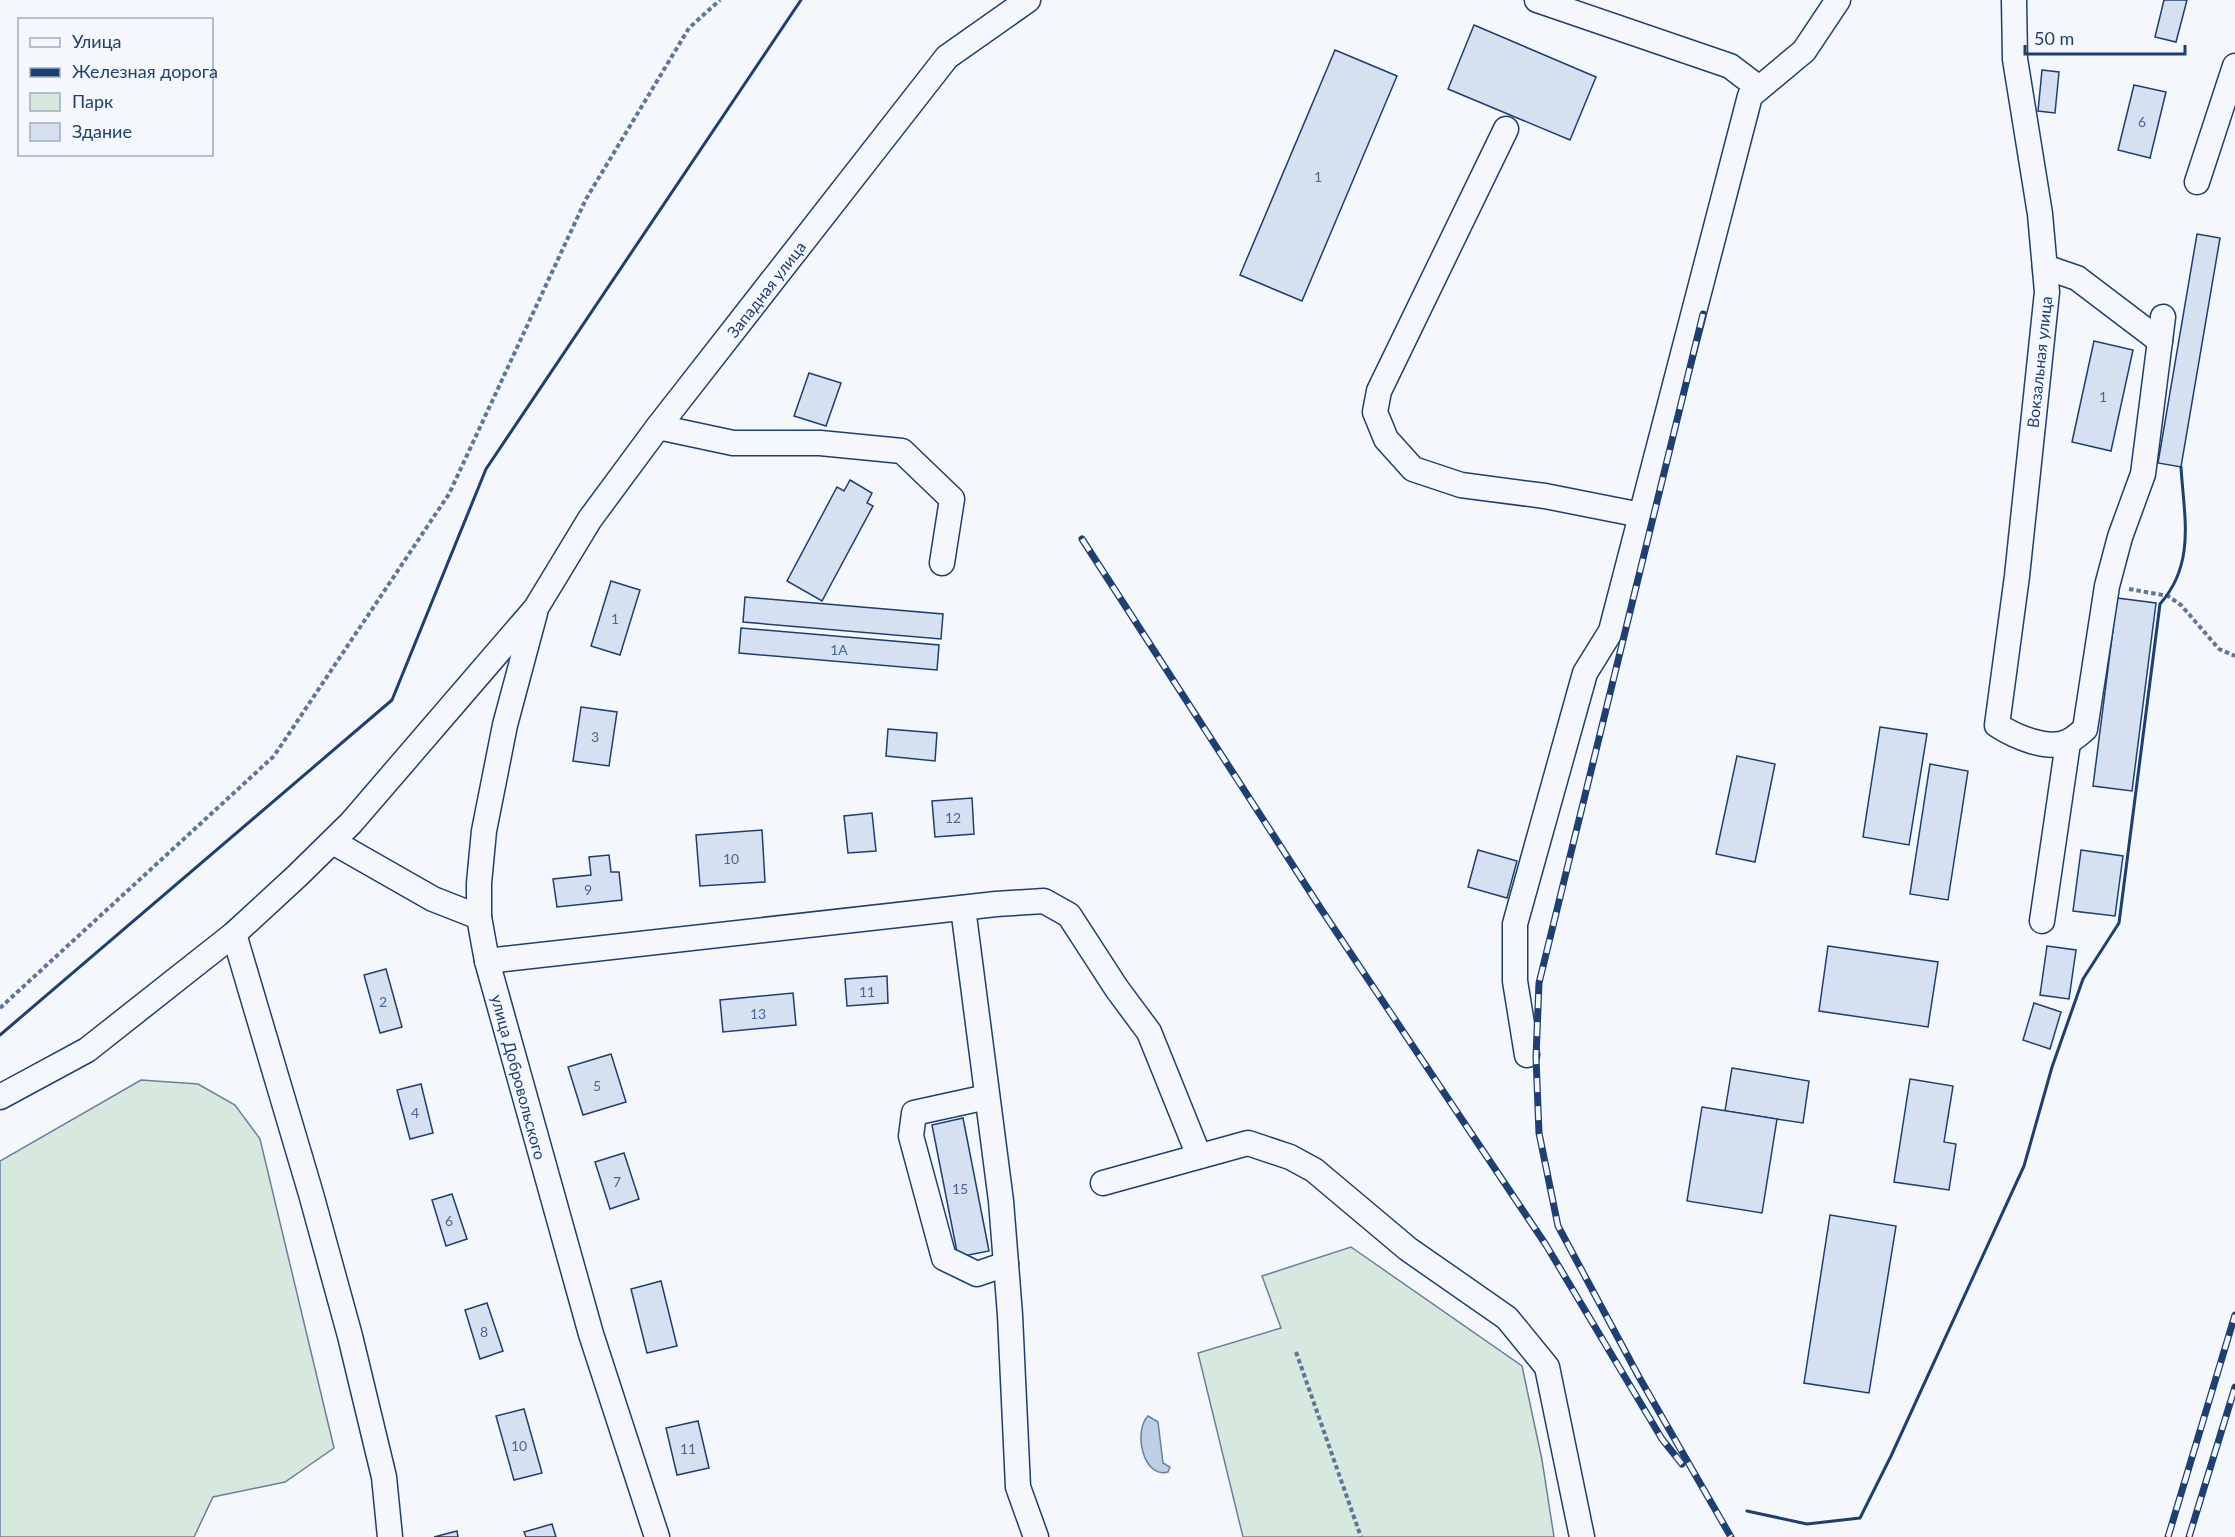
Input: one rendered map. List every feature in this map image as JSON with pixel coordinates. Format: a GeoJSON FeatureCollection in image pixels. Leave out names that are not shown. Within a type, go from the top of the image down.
{"type":"FeatureCollection","features":[{"type":"Feature","properties":{"kind":"street","name":"Западная улица"},"geometry":{"type":"LineString","coordinates":[[536,608],[590,519],[658,427],[947,57],[1028,0]]}},
{"type":"Feature","properties":{"kind":"street"},"geometry":{"type":"LineString","coordinates":[[1537,0],[1730,66],[1760,88]]}},
{"type":"Feature","properties":{"kind":"street"},"geometry":{"type":"LineString","coordinates":[[1527,1056],[1515,981],[1515,924],[1585,673],[1611,631],[1750,96],[1804,51],[1838,0]]}},
{"type":"Feature","properties":{"kind":"street","name":"Вокзальная улица"},"geometry":{"type":"LineString","coordinates":[[2014,0],[2014,59],[2040,214],[2047,292],[2017,576],[1997,724],[2010,733],[2040,744],[2068,743]]}},
{"type":"Feature","properties":{"kind":"street"},"geometry":{"type":"LineString","coordinates":[[2197,182],[2235,66]]}},
{"type":"Feature","properties":{"kind":"street"},"geometry":{"type":"LineString","coordinates":[[1506,129],[1379,391],[1375,412],[1386,440],[1413,469],[1461,485],[1545,496],[1641,515]]}},
{"type":"Feature","properties":{"kind":"street"},"geometry":{"type":"LineString","coordinates":[[2045,267],[2077,278],[2160,341]]}},
{"type":"Feature","properties":{"kind":"street"},"geometry":{"type":"LineString","coordinates":[[2042,921],[2068,743],[2085,729],[2107,586],[2120,537],[2143,474],[2163,317]]}},
{"type":"Feature","properties":{"kind":"street"},"geometry":{"type":"LineString","coordinates":[[658,427],[733,443],[820,443],[902,451],[952,499],[942,563]]}},
{"type":"Feature","properties":{"kind":"street"},"geometry":{"type":"LineString","coordinates":[[0,1097],[87,1050],[234,934],[333,842],[536,608]]}},
{"type":"Feature","properties":{"kind":"street","name":"улица Добровольского"},"geometry":{"type":"LineString","coordinates":[[536,608],[505,725],[486,820],[478,917],[487,961],[591,1334],[657,1537]]}},
{"type":"Feature","properties":{"kind":"street"},"geometry":{"type":"LineString","coordinates":[[333,842],[433,899],[478,917]]}},
{"type":"Feature","properties":{"kind":"street"},"geometry":{"type":"LineString","coordinates":[[487,961],[996,904],[1044,902],[1069,915],[1117,989],[1149,1032],[1199,1156]]}},
{"type":"Feature","properties":{"kind":"street"},"geometry":{"type":"LineString","coordinates":[[963,908],[1001,1201],[1018,1487],[1036,1537]]}},
{"type":"Feature","properties":{"kind":"street"},"geometry":{"type":"LineString","coordinates":[[234,934],[311,1194],[350,1336],[384,1477],[390,1537]]}},
{"type":"Feature","properties":{"kind":"street"},"geometry":{"type":"LineString","coordinates":[[987,1097],[914,1113],[911,1136],[944,1258],[978,1274],[1006,1264]]}},
{"type":"Feature","properties":{"kind":"street"},"geometry":{"type":"LineString","coordinates":[[1103,1183],[1248,1143],[1290,1157],[1314,1170],[1408,1249],[1507,1318],[1547,1367],[1582,1537]]}},
{"type":"Feature","properties":{"kind":"path"},"geometry":{"type":"LineString","coordinates":[[0,1008],[274,756],[449,494],[586,199],[689,28],[720,0]]}},
{"type":"Feature","properties":{"kind":"path"},"geometry":{"type":"LineString","coordinates":[[2107,586],[2168,596],[2181,605],[2218,649],[2235,656]]}},
{"type":"Feature","properties":{"kind":"path"},"geometry":{"type":"LineString","coordinates":[[1296,1352],[1361,1537]]}},
{"type":"Feature","properties":{"kind":"green space"},"geometry":{"type":"Polygon","coordinates":[[[141,1080],[198,1084],[235,1105],[260,1139],[334,1448],[285,1482],[213,1497],[194,1537],[0,1537],[0,1161],[141,1080]]]}},
{"type":"Feature","properties":{"kind":"green space"},"geometry":{"type":"Polygon","coordinates":[[[1351,1247],[1522,1366],[1542,1460],[1554,1537],[1243,1537],[1198,1353],[1281,1328],[1262,1276],[1351,1247]]]}},
{"type":"Feature","properties":{"kind":"water"},"geometry":{"type":"Polygon","coordinates":[[[1148,1416],[1158,1422],[1163,1463],[1170,1467],[1168,1472],[1159,1472],[1152,1468],[1143,1452],[1141,1432],[1148,1416]]]}},
{"type":"Feature","properties":{"kind":"building"},"geometry":{"type":"Polygon","coordinates":[[[2164,0],[2187,0],[2176,42],[2155,37],[2164,0]]]}},
{"type":"Feature","properties":{"kind":"building"},"geometry":{"type":"Polygon","coordinates":[[[1474,25],[1596,77],[1570,140],[1448,89],[1474,25]]]}},
{"type":"Feature","properties":{"kind":"building"},"geometry":{"type":"Polygon","coordinates":[[[1335,50],[1397,76],[1302,301],[1240,275],[1335,50]]]}},
{"type":"Feature","properties":{"kind":"building"},"geometry":{"type":"Polygon","coordinates":[[[2042,70],[2059,72],[2055,113],[2038,111],[2042,70]]]}},
{"type":"Feature","properties":{"kind":"building"},"geometry":{"type":"Polygon","coordinates":[[[2134,85],[2166,92],[2150,158],[2118,150],[2134,85]]]}},
{"type":"Feature","properties":{"kind":"building"},"geometry":{"type":"Polygon","coordinates":[[[2197,234],[2220,238],[2181,467],[2158,463],[2197,234]]]}},
{"type":"Feature","properties":{"kind":"building"},"geometry":{"type":"Polygon","coordinates":[[[2094,341],[2133,350],[2111,451],[2072,442],[2094,341]]]}},
{"type":"Feature","properties":{"kind":"building"},"geometry":{"type":"Polygon","coordinates":[[[809,373],[841,383],[826,426],[794,416],[809,373]]]}},
{"type":"Feature","properties":{"kind":"building"},"geometry":{"type":"Polygon","coordinates":[[[850,480],[872,493],[867,503],[873,506],[822,601],[787,581],[837,487],[844,491],[850,480]]]}},
{"type":"Feature","properties":{"kind":"building"},"geometry":{"type":"Polygon","coordinates":[[[611,581],[640,590],[620,655],[591,646],[611,581]]]}},
{"type":"Feature","properties":{"kind":"building"},"geometry":{"type":"Polygon","coordinates":[[[745,597],[943,614],[941,639],[743,622],[745,597]]]}},
{"type":"Feature","properties":{"kind":"building"},"geometry":{"type":"Polygon","coordinates":[[[2117,598],[2156,603],[2132,791],[2093,786],[2117,598]]]}},
{"type":"Feature","properties":{"kind":"building"},"geometry":{"type":"Polygon","coordinates":[[[741,628],[939,645],[937,670],[739,653],[741,628]]]}},
{"type":"Feature","properties":{"kind":"building"},"geometry":{"type":"Polygon","coordinates":[[[581,707],[617,712],[609,766],[573,761],[581,707]]]}},
{"type":"Feature","properties":{"kind":"building"},"geometry":{"type":"Polygon","coordinates":[[[1880,727],[1927,734],[1909,845],[1863,837],[1880,727]]]}},
{"type":"Feature","properties":{"kind":"building"},"geometry":{"type":"Polygon","coordinates":[[[888,729],[937,733],[935,761],[886,756],[888,729]]]}},
{"type":"Feature","properties":{"kind":"building"},"geometry":{"type":"Polygon","coordinates":[[[1737,756],[1775,764],[1755,862],[1716,854],[1737,756]]]}},
{"type":"Feature","properties":{"kind":"building"},"geometry":{"type":"Polygon","coordinates":[[[1930,764],[1968,771],[1948,900],[1910,894],[1930,764]]]}},
{"type":"Feature","properties":{"kind":"building"},"geometry":{"type":"Polygon","coordinates":[[[972,798],[974,834],[935,837],[932,801],[972,798]]]}},
{"type":"Feature","properties":{"kind":"building"},"geometry":{"type":"Polygon","coordinates":[[[872,813],[876,851],[848,853],[844,816],[872,813]]]}},
{"type":"Feature","properties":{"kind":"building"},"geometry":{"type":"Polygon","coordinates":[[[762,830],[765,882],[700,886],[696,835],[762,830]]]}},
{"type":"Feature","properties":{"kind":"building"},"geometry":{"type":"Polygon","coordinates":[[[1478,850],[1517,861],[1507,898],[1468,887],[1478,850]]]}},
{"type":"Feature","properties":{"kind":"building"},"geometry":{"type":"Polygon","coordinates":[[[2081,850],[2123,856],[2115,916],[2073,911],[2081,850]]]}},
{"type":"Feature","properties":{"kind":"building"},"geometry":{"type":"Polygon","coordinates":[[[609,855],[611,872],[619,872],[622,900],[557,907],[553,879],[591,875],[589,857],[609,855]]]}},
{"type":"Feature","properties":{"kind":"building"},"geometry":{"type":"Polygon","coordinates":[[[1828,946],[1938,962],[1928,1027],[1819,1011],[1828,946]]]}},
{"type":"Feature","properties":{"kind":"building"},"geometry":{"type":"Polygon","coordinates":[[[2047,946],[2076,950],[2069,999],[2040,995],[2047,946]]]}},
{"type":"Feature","properties":{"kind":"building"},"geometry":{"type":"Polygon","coordinates":[[[386,969],[402,1027],[380,1033],[364,975],[386,969]]]}},
{"type":"Feature","properties":{"kind":"building"},"geometry":{"type":"Polygon","coordinates":[[[887,976],[888,1003],[847,1006],[845,979],[887,976]]]}},
{"type":"Feature","properties":{"kind":"building"},"geometry":{"type":"Polygon","coordinates":[[[793,993],[796,1025],[723,1032],[720,1000],[793,993]]]}},
{"type":"Feature","properties":{"kind":"building"},"geometry":{"type":"Polygon","coordinates":[[[2034,1003],[2061,1012],[2050,1049],[2023,1040],[2034,1003]]]}},
{"type":"Feature","properties":{"kind":"building"},"geometry":{"type":"Polygon","coordinates":[[[611,1054],[626,1102],[583,1115],[568,1067],[611,1054]]]}},
{"type":"Feature","properties":{"kind":"building"},"geometry":{"type":"Polygon","coordinates":[[[1732,1068],[1809,1081],[1803,1123],[1725,1111],[1732,1068]]]}},
{"type":"Feature","properties":{"kind":"building"},"geometry":{"type":"Polygon","coordinates":[[[1910,1079],[1953,1086],[1944,1142],[1956,1144],[1949,1190],[1894,1182],[1910,1079]]]}},
{"type":"Feature","properties":{"kind":"building"},"geometry":{"type":"Polygon","coordinates":[[[421,1084],[433,1133],[410,1139],[397,1090],[421,1084]]]}},
{"type":"Feature","properties":{"kind":"building"},"geometry":{"type":"Polygon","coordinates":[[[1702,1107],[1777,1119],[1762,1213],[1687,1201],[1702,1107]]]}},
{"type":"Feature","properties":{"kind":"building"},"geometry":{"type":"Polygon","coordinates":[[[963,1118],[989,1251],[958,1257],[932,1125],[963,1118]]]}},
{"type":"Feature","properties":{"kind":"building"},"geometry":{"type":"Polygon","coordinates":[[[624,1153],[639,1199],[610,1209],[595,1162],[624,1153]]]}},
{"type":"Feature","properties":{"kind":"building"},"geometry":{"type":"Polygon","coordinates":[[[452,1194],[467,1239],[446,1246],[432,1200],[452,1194]]]}},
{"type":"Feature","properties":{"kind":"building"},"geometry":{"type":"Polygon","coordinates":[[[1830,1215],[1896,1226],[1869,1393],[1804,1383],[1830,1215]]]}},
{"type":"Feature","properties":{"kind":"building"},"geometry":{"type":"Polygon","coordinates":[[[661,1281],[677,1346],[647,1353],[631,1289],[661,1281]]]}},
{"type":"Feature","properties":{"kind":"building"},"geometry":{"type":"Polygon","coordinates":[[[487,1303],[503,1351],[480,1359],[465,1310],[487,1303]]]}},
{"type":"Feature","properties":{"kind":"building"},"geometry":{"type":"Polygon","coordinates":[[[524,1409],[542,1473],[514,1480],[496,1416],[524,1409]]]}},
{"type":"Feature","properties":{"kind":"building"},"geometry":{"type":"Polygon","coordinates":[[[698,1421],[709,1468],[677,1475],[666,1428],[698,1421]]]}},
{"type":"Feature","properties":{"kind":"building"},"geometry":{"type":"Polygon","coordinates":[[[552,1524],[556,1537],[526,1537],[524,1532],[552,1524]]]}},
{"type":"Feature","properties":{"kind":"building"},"geometry":{"type":"Polygon","coordinates":[[[457,1531],[458,1537],[434,1537],[457,1531]]]}},
{"type":"Feature","properties":{"kind":"railway"},"geometry":{"type":"LineString","coordinates":[[1703,314],[1539,983],[1536,1057],[1539,1133],[1558,1226],[1639,1377],[1731,1537]]}},
{"type":"Feature","properties":{"kind":"railway"},"geometry":{"type":"LineString","coordinates":[[1082,539],[1321,909],[1546,1245],[1662,1439],[1682,1464]]}},
{"type":"Feature","properties":{"kind":"railway"},"geometry":{"type":"LineString","coordinates":[[2168,1537],[2235,1315]]}},
{"type":"Feature","properties":{"kind":"railway"},"geometry":{"type":"LineString","coordinates":[[2189,1537],[2235,1387]]}},
{"type":"Feature","properties":{"kind":"wall"},"geometry":{"type":"LineString","coordinates":[[0,1035],[392,700],[486,469],[801,0]]}},
{"type":"Feature","properties":{"kind":"wall"},"geometry":{"type":"LineString","coordinates":[[1747,1511],[1807,1524],[1860,1518],[1891,1456],[2024,1166],[2052,1067],[2083,979],[2119,923],[2160,604],[2179,572],[2183,556],[2185,522],[2181,467]]}}]}
